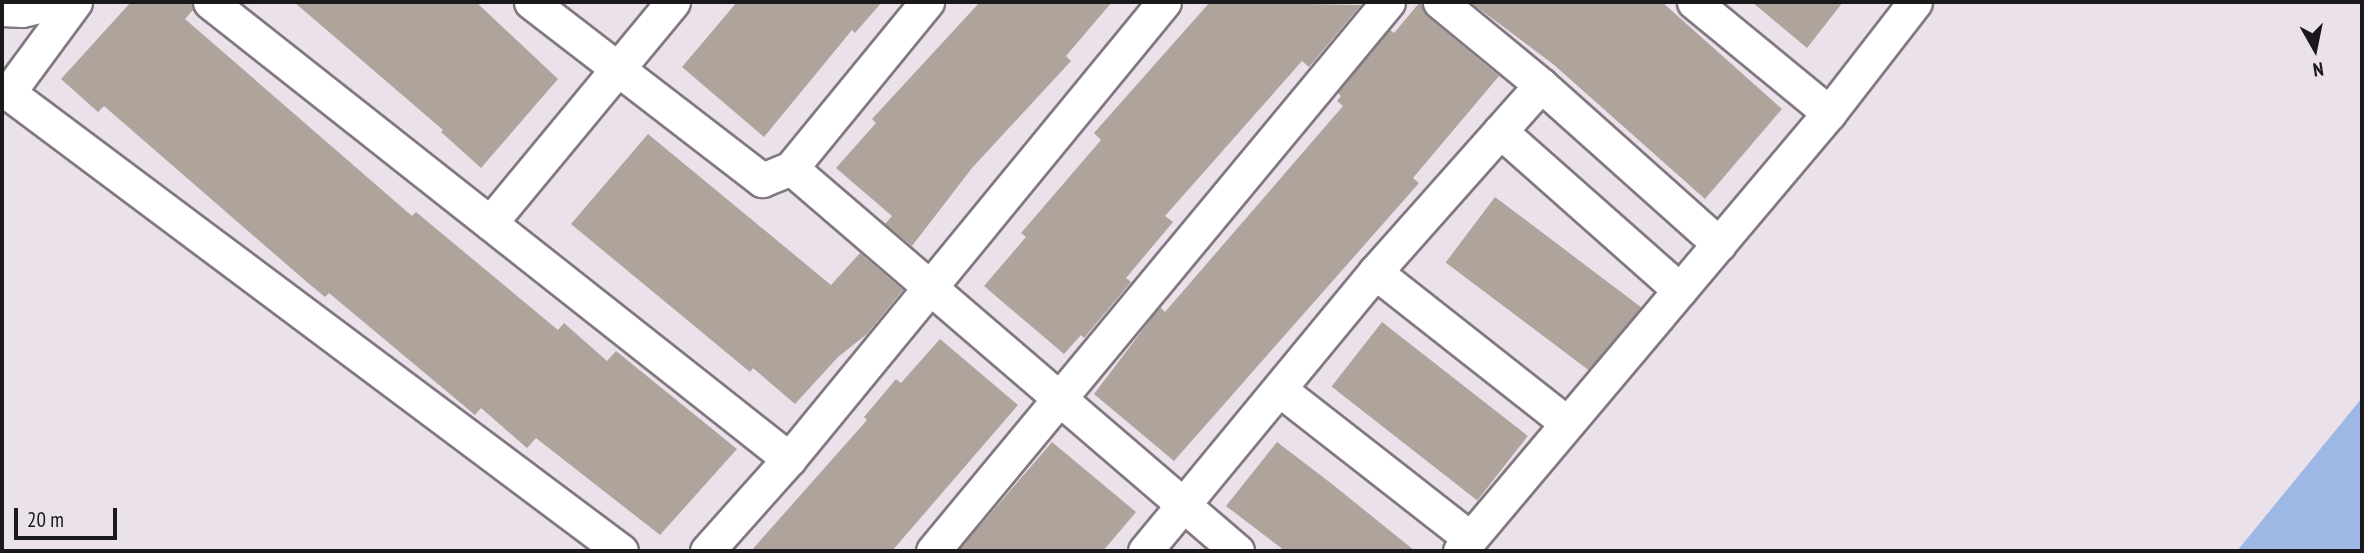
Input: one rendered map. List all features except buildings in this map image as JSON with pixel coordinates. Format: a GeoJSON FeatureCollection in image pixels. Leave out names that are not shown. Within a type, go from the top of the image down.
{"type":"FeatureCollection","features":[{"type":"Feature","properties":{"kind":"street"},"geometry":{"type":"LineString","coordinates":[[2,9],[22,10],[56,2]]}},
{"type":"Feature","properties":{"kind":"street"},"geometry":{"type":"LineString","coordinates":[[75,2],[5,90],[621,551]]}},
{"type":"Feature","properties":{"kind":"street"},"geometry":{"type":"LineString","coordinates":[[209,2],[789,459]]}},
{"type":"Feature","properties":{"kind":"street"},"geometry":{"type":"LineString","coordinates":[[531,2],[756,178],[767,180],[791,168],[927,2]]}},
{"type":"Feature","properties":{"kind":"street"},"geometry":{"type":"LineString","coordinates":[[490,223],[673,2]]}},
{"type":"Feature","properties":{"kind":"street"},"geometry":{"type":"LineString","coordinates":[[707,551],[789,459],[1164,2]]}},
{"type":"Feature","properties":{"kind":"street"},"geometry":{"type":"LineString","coordinates":[[933,551],[1388,2]]}},
{"type":"Feature","properties":{"kind":"street"},"geometry":{"type":"LineString","coordinates":[[1440,2],[1541,85],[1719,244]]}},
{"type":"Feature","properties":{"kind":"street"},"geometry":{"type":"LineString","coordinates":[[1694,2],[1829,113]]}},
{"type":"Feature","properties":{"kind":"street"},"geometry":{"type":"LineString","coordinates":[[1279,389],[1465,545],[1829,113],[1915,2]]}},
{"type":"Feature","properties":{"kind":"street"},"geometry":{"type":"LineString","coordinates":[[1145,551],[1375,272],[1541,85]]}},
{"type":"Feature","properties":{"kind":"street"},"geometry":{"type":"LineString","coordinates":[[1500,131],[1680,290]]}},
{"type":"Feature","properties":{"kind":"street"},"geometry":{"type":"LineString","coordinates":[[791,168],[1237,551]]}},
{"type":"Feature","properties":{"kind":"street"},"geometry":{"type":"LineString","coordinates":[[1375,272],[1567,423]]}},
{"type":"Feature","properties":{"kind":"water"},"geometry":{"type":"Polygon","coordinates":[[[2362,398],[2362,551],[2237,551],[2362,398]]]}}]}
